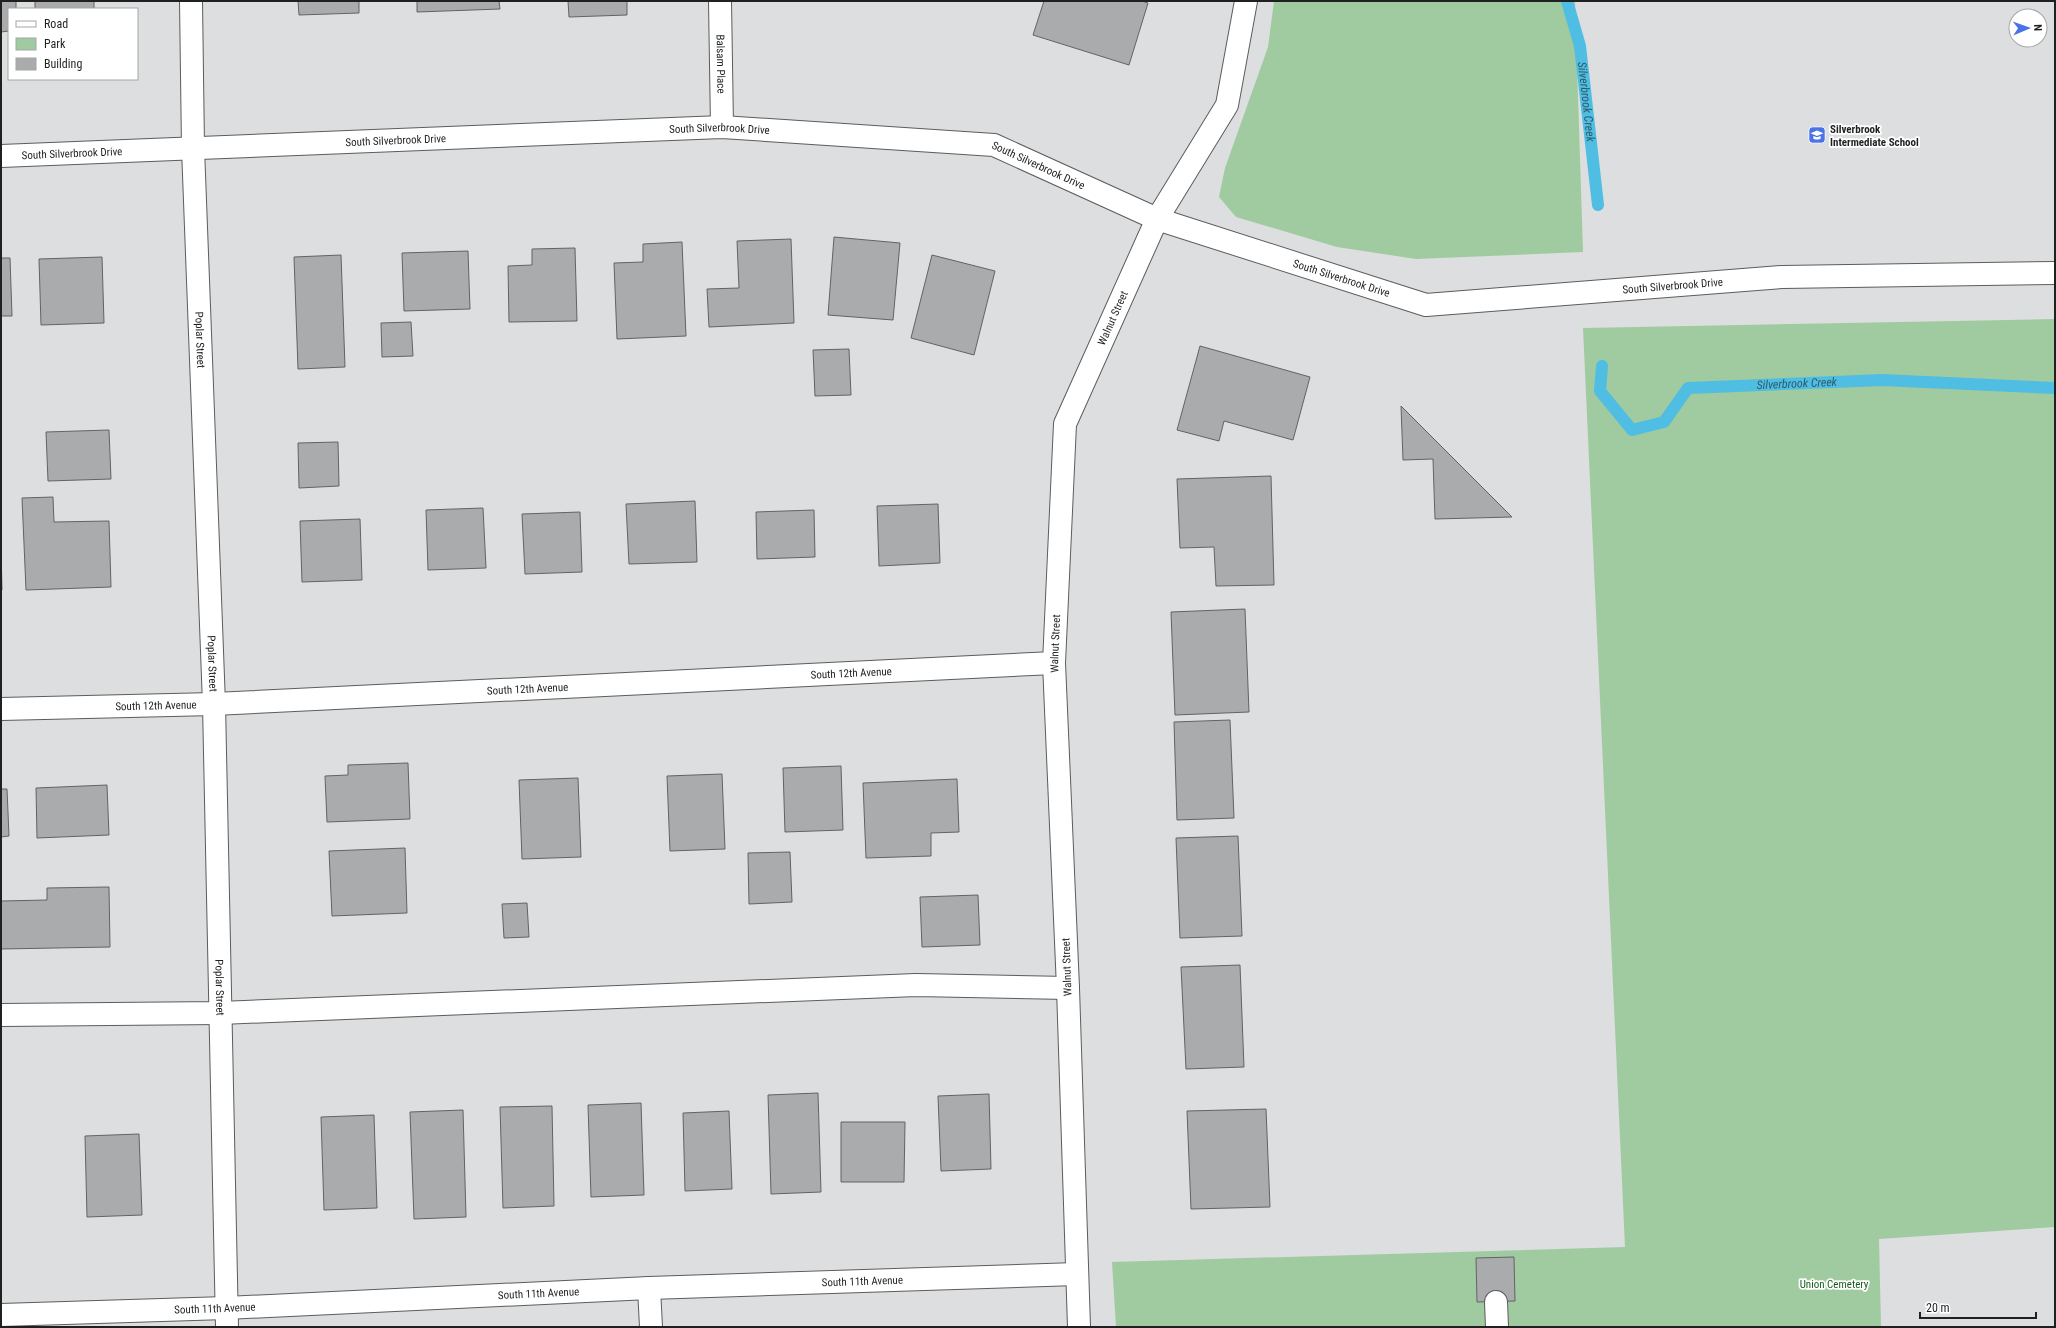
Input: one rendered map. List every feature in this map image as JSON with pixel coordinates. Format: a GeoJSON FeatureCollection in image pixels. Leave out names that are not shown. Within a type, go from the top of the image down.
{"type":"FeatureCollection","features":[{"type":"Feature","properties":{"kind":"street","name":"Poplar Street"},"geometry":{"type":"LineString","coordinates":[[191,1],[193,148],[214,704],[226,1317]]}},
{"type":"Feature","properties":{"kind":"street","name":"Balsam Place"},"geometry":{"type":"LineString","coordinates":[[720,1],[722,127]]}},
{"type":"Feature","properties":{"kind":"street","name":"Walnut Street"},"geometry":{"type":"LineString","coordinates":[[1079,1327],[1076,1274],[1068,988],[1054,663],[1064,424],[1157,218],[1227,105],[1246,1]]}},
{"type":"Feature","properties":{"kind":"street","name":"South Silverbrook Drive"},"geometry":{"type":"LineString","coordinates":[[1,156],[722,127],[994,145],[1157,218],[1426,305],[1782,277],[2055,273]]}},
{"type":"Feature","properties":{"kind":"street","name":"South 12th Avenue"},"geometry":{"type":"LineString","coordinates":[[1,709],[214,704],[1054,663]]}},
{"type":"Feature","properties":{"kind":"street"},"geometry":{"type":"LineString","coordinates":[[1,1015],[220,1013],[916,985],[1068,988]]}},
{"type":"Feature","properties":{"kind":"street","name":"South 11th Avenue"},"geometry":{"type":"LineString","coordinates":[[1,1315],[226,1317],[649,1288],[1076,1274]]}},
{"type":"Feature","properties":{"kind":"street"},"geometry":{"type":"LineString","coordinates":[[649,1288],[651,1327]]}},
{"type":"Feature","properties":{"kind":"street"},"geometry":{"type":"LineString","coordinates":[[1496,1302],[1497,1327]]}},
{"type":"Feature","properties":{"kind":"green space"},"geometry":{"type":"Polygon","coordinates":[[[1274,1],[1575,1],[1583,252],[1416,259],[1337,247],[1236,217],[1219,197],[1225,168],[1268,47],[1274,1]]]}},
{"type":"Feature","properties":{"kind":"green space","name":"Union Cemetery"},"geometry":{"type":"Polygon","coordinates":[[[2055,319],[2055,1227],[1879,1239],[1881,1327],[1116,1327],[1112,1262],[1625,1247],[1583,328],[2055,319]]]}},
{"type":"Feature","properties":{"kind":"building"},"geometry":{"type":"Polygon","coordinates":[[[1,1],[16,1],[16,8],[8,8],[8,31],[1,32],[1,1]]]}},
{"type":"Feature","properties":{"kind":"building"},"geometry":{"type":"Polygon","coordinates":[[[35,1],[94,1],[94,8],[35,8],[35,1]]]}},
{"type":"Feature","properties":{"kind":"building"},"geometry":{"type":"Polygon","coordinates":[[[298,1],[359,1],[359,13],[299,15],[298,1]]]}},
{"type":"Feature","properties":{"kind":"building"},"geometry":{"type":"Polygon","coordinates":[[[417,1],[499,1],[500,9],[417,12],[417,1]]]}},
{"type":"Feature","properties":{"kind":"building"},"geometry":{"type":"Polygon","coordinates":[[[568,1],[627,1],[627,15],[569,17],[568,1]]]}},
{"type":"Feature","properties":{"kind":"building"},"geometry":{"type":"Polygon","coordinates":[[[1044,1],[1142,1],[1148,3],[1129,65],[1033,35],[1044,1]]]}},
{"type":"Feature","properties":{"kind":"building"},"geometry":{"type":"Polygon","coordinates":[[[834,237],[900,243],[893,320],[828,315],[834,237]]]}},
{"type":"Feature","properties":{"kind":"building"},"geometry":{"type":"Polygon","coordinates":[[[791,239],[794,323],[709,327],[707,289],[739,288],[737,241],[791,239]]]}},
{"type":"Feature","properties":{"kind":"building"},"geometry":{"type":"Polygon","coordinates":[[[682,242],[686,336],[617,339],[614,263],[643,262],[643,244],[682,242]]]}},
{"type":"Feature","properties":{"kind":"building"},"geometry":{"type":"Polygon","coordinates":[[[575,248],[577,321],[509,322],[508,266],[532,265],[532,249],[575,248]]]}},
{"type":"Feature","properties":{"kind":"building"},"geometry":{"type":"Polygon","coordinates":[[[468,251],[470,309],[404,311],[402,253],[468,251]]]}},
{"type":"Feature","properties":{"kind":"building"},"geometry":{"type":"Polygon","coordinates":[[[341,255],[345,367],[298,369],[294,257],[341,255]]]}},
{"type":"Feature","properties":{"kind":"building"},"geometry":{"type":"Polygon","coordinates":[[[932,255],[995,271],[974,355],[911,338],[932,255]]]}},
{"type":"Feature","properties":{"kind":"building"},"geometry":{"type":"Polygon","coordinates":[[[102,257],[104,323],[41,325],[39,259],[102,257]]]}},
{"type":"Feature","properties":{"kind":"building"},"geometry":{"type":"Polygon","coordinates":[[[1,258],[10,258],[12,316],[1,316],[1,258]]]}},
{"type":"Feature","properties":{"kind":"building"},"geometry":{"type":"Polygon","coordinates":[[[411,322],[413,356],[382,357],[381,323],[411,322]]]}},
{"type":"Feature","properties":{"kind":"building"},"geometry":{"type":"Polygon","coordinates":[[[1200,346],[1310,377],[1293,440],[1224,421],[1219,441],[1177,430],[1200,346]]]}},
{"type":"Feature","properties":{"kind":"building"},"geometry":{"type":"Polygon","coordinates":[[[849,349],[851,395],[815,396],[813,350],[849,349]]]}},
{"type":"Feature","properties":{"kind":"building"},"geometry":{"type":"Polygon","coordinates":[[[1401,406],[1512,517],[1435,519],[1433,459],[1403,460],[1401,406]]]}},
{"type":"Feature","properties":{"kind":"building"},"geometry":{"type":"Polygon","coordinates":[[[109,430],[111,479],[48,481],[46,432],[109,430]]]}},
{"type":"Feature","properties":{"kind":"building"},"geometry":{"type":"Polygon","coordinates":[[[338,442],[339,486],[299,488],[298,443],[338,442]]]}},
{"type":"Feature","properties":{"kind":"building"},"geometry":{"type":"Polygon","coordinates":[[[1271,476],[1274,585],[1216,586],[1214,547],[1180,548],[1177,479],[1271,476]]]}},
{"type":"Feature","properties":{"kind":"building"},"geometry":{"type":"Polygon","coordinates":[[[53,497],[54,522],[109,521],[111,587],[26,590],[22,498],[53,497]]]}},
{"type":"Feature","properties":{"kind":"building"},"geometry":{"type":"Polygon","coordinates":[[[695,501],[697,562],[629,564],[626,504],[695,501]]]}},
{"type":"Feature","properties":{"kind":"building"},"geometry":{"type":"Polygon","coordinates":[[[938,504],[940,563],[879,566],[877,506],[938,504]]]}},
{"type":"Feature","properties":{"kind":"building"},"geometry":{"type":"Polygon","coordinates":[[[483,508],[486,568],[428,570],[426,510],[483,508]]]}},
{"type":"Feature","properties":{"kind":"building"},"geometry":{"type":"Polygon","coordinates":[[[814,510],[815,557],[757,559],[756,512],[814,510]]]}},
{"type":"Feature","properties":{"kind":"building"},"geometry":{"type":"Polygon","coordinates":[[[580,512],[582,572],[525,574],[522,514],[580,512]]]}},
{"type":"Feature","properties":{"kind":"building"},"geometry":{"type":"Polygon","coordinates":[[[360,519],[362,580],[302,582],[300,521],[360,519]]]}},
{"type":"Feature","properties":{"kind":"building"},"geometry":{"type":"Polygon","coordinates":[[[1,550],[2,590],[1,590],[1,550]]]}},
{"type":"Feature","properties":{"kind":"building"},"geometry":{"type":"Polygon","coordinates":[[[1245,609],[1249,712],[1175,715],[1171,612],[1245,609]]]}},
{"type":"Feature","properties":{"kind":"building"},"geometry":{"type":"Polygon","coordinates":[[[1230,720],[1234,818],[1177,820],[1174,722],[1230,720]]]}},
{"type":"Feature","properties":{"kind":"building"},"geometry":{"type":"Polygon","coordinates":[[[408,763],[410,819],[327,822],[325,776],[348,775],[348,765],[408,763]]]}},
{"type":"Feature","properties":{"kind":"building"},"geometry":{"type":"Polygon","coordinates":[[[841,766],[843,830],[785,832],[783,768],[841,766]]]}},
{"type":"Feature","properties":{"kind":"building"},"geometry":{"type":"Polygon","coordinates":[[[722,774],[725,849],[670,851],[667,776],[722,774]]]}},
{"type":"Feature","properties":{"kind":"building"},"geometry":{"type":"Polygon","coordinates":[[[578,778],[581,857],[522,859],[519,780],[578,778]]]}},
{"type":"Feature","properties":{"kind":"building"},"geometry":{"type":"Polygon","coordinates":[[[957,779],[959,832],[931,833],[931,856],[866,858],[863,783],[957,779]]]}},
{"type":"Feature","properties":{"kind":"building"},"geometry":{"type":"Polygon","coordinates":[[[107,785],[109,835],[37,838],[36,788],[107,785]]]}},
{"type":"Feature","properties":{"kind":"building"},"geometry":{"type":"Polygon","coordinates":[[[1,789],[7,789],[9,836],[1,837],[1,789]]]}},
{"type":"Feature","properties":{"kind":"building"},"geometry":{"type":"Polygon","coordinates":[[[1238,836],[1242,936],[1180,938],[1176,838],[1238,836]]]}},
{"type":"Feature","properties":{"kind":"building"},"geometry":{"type":"Polygon","coordinates":[[[405,848],[407,913],[332,916],[329,851],[405,848]]]}},
{"type":"Feature","properties":{"kind":"building"},"geometry":{"type":"Polygon","coordinates":[[[790,852],[792,902],[749,904],[748,853],[790,852]]]}},
{"type":"Feature","properties":{"kind":"building"},"geometry":{"type":"Polygon","coordinates":[[[109,887],[110,947],[1,949],[1,901],[47,900],[47,888],[109,887]]]}},
{"type":"Feature","properties":{"kind":"building"},"geometry":{"type":"Polygon","coordinates":[[[978,895],[980,945],[922,947],[920,897],[978,895]]]}},
{"type":"Feature","properties":{"kind":"building"},"geometry":{"type":"Polygon","coordinates":[[[527,903],[529,937],[504,938],[502,904],[527,903]]]}},
{"type":"Feature","properties":{"kind":"building"},"geometry":{"type":"Polygon","coordinates":[[[1240,965],[1244,1067],[1186,1069],[1181,967],[1240,965]]]}},
{"type":"Feature","properties":{"kind":"building"},"geometry":{"type":"Polygon","coordinates":[[[818,1093],[821,1192],[771,1194],[768,1095],[818,1093]]]}},
{"type":"Feature","properties":{"kind":"building"},"geometry":{"type":"Polygon","coordinates":[[[989,1094],[991,1169],[941,1171],[938,1096],[989,1094]]]}},
{"type":"Feature","properties":{"kind":"building"},"geometry":{"type":"Polygon","coordinates":[[[641,1103],[644,1195],[591,1197],[588,1105],[641,1103]]]}},
{"type":"Feature","properties":{"kind":"building"},"geometry":{"type":"Polygon","coordinates":[[[552,1106],[554,1206],[503,1208],[500,1107],[552,1106]]]}},
{"type":"Feature","properties":{"kind":"building"},"geometry":{"type":"Polygon","coordinates":[[[1266,1109],[1270,1207],[1191,1209],[1187,1111],[1266,1109]]]}},
{"type":"Feature","properties":{"kind":"building"},"geometry":{"type":"Polygon","coordinates":[[[463,1110],[466,1217],[414,1219],[410,1112],[463,1110]]]}},
{"type":"Feature","properties":{"kind":"building"},"geometry":{"type":"Polygon","coordinates":[[[729,1111],[732,1189],[685,1191],[683,1113],[729,1111]]]}},
{"type":"Feature","properties":{"kind":"building"},"geometry":{"type":"Polygon","coordinates":[[[374,1115],[377,1208],[324,1210],[321,1117],[374,1115]]]}},
{"type":"Feature","properties":{"kind":"building"},"geometry":{"type":"Polygon","coordinates":[[[841,1122],[905,1122],[904,1182],[841,1182],[841,1122]]]}},
{"type":"Feature","properties":{"kind":"building"},"geometry":{"type":"Polygon","coordinates":[[[139,1134],[142,1215],[87,1217],[85,1136],[139,1134]]]}},
{"type":"Feature","properties":{"kind":"building"},"geometry":{"type":"Polygon","coordinates":[[[1514,1257],[1515,1301],[1477,1302],[1476,1258],[1514,1257]]]}},
{"type":"Feature","properties":{"kind":"waterway","name":"Silverbrook Creek"},"geometry":{"type":"LineString","coordinates":[[1567,1],[1580,46],[1598,205]]}},
{"type":"Feature","properties":{"kind":"waterway","name":"Silverbrook Creek"},"geometry":{"type":"LineString","coordinates":[[1602,366],[1600,391],[1632,430],[1664,422],[1688,388],[1882,380],[2055,388]]}},
{"type":"Feature","properties":{"kind":"place","name":"Silverbrook Intermediate School"},"geometry":{"type":"Point","coordinates":[1817,135]}}]}
